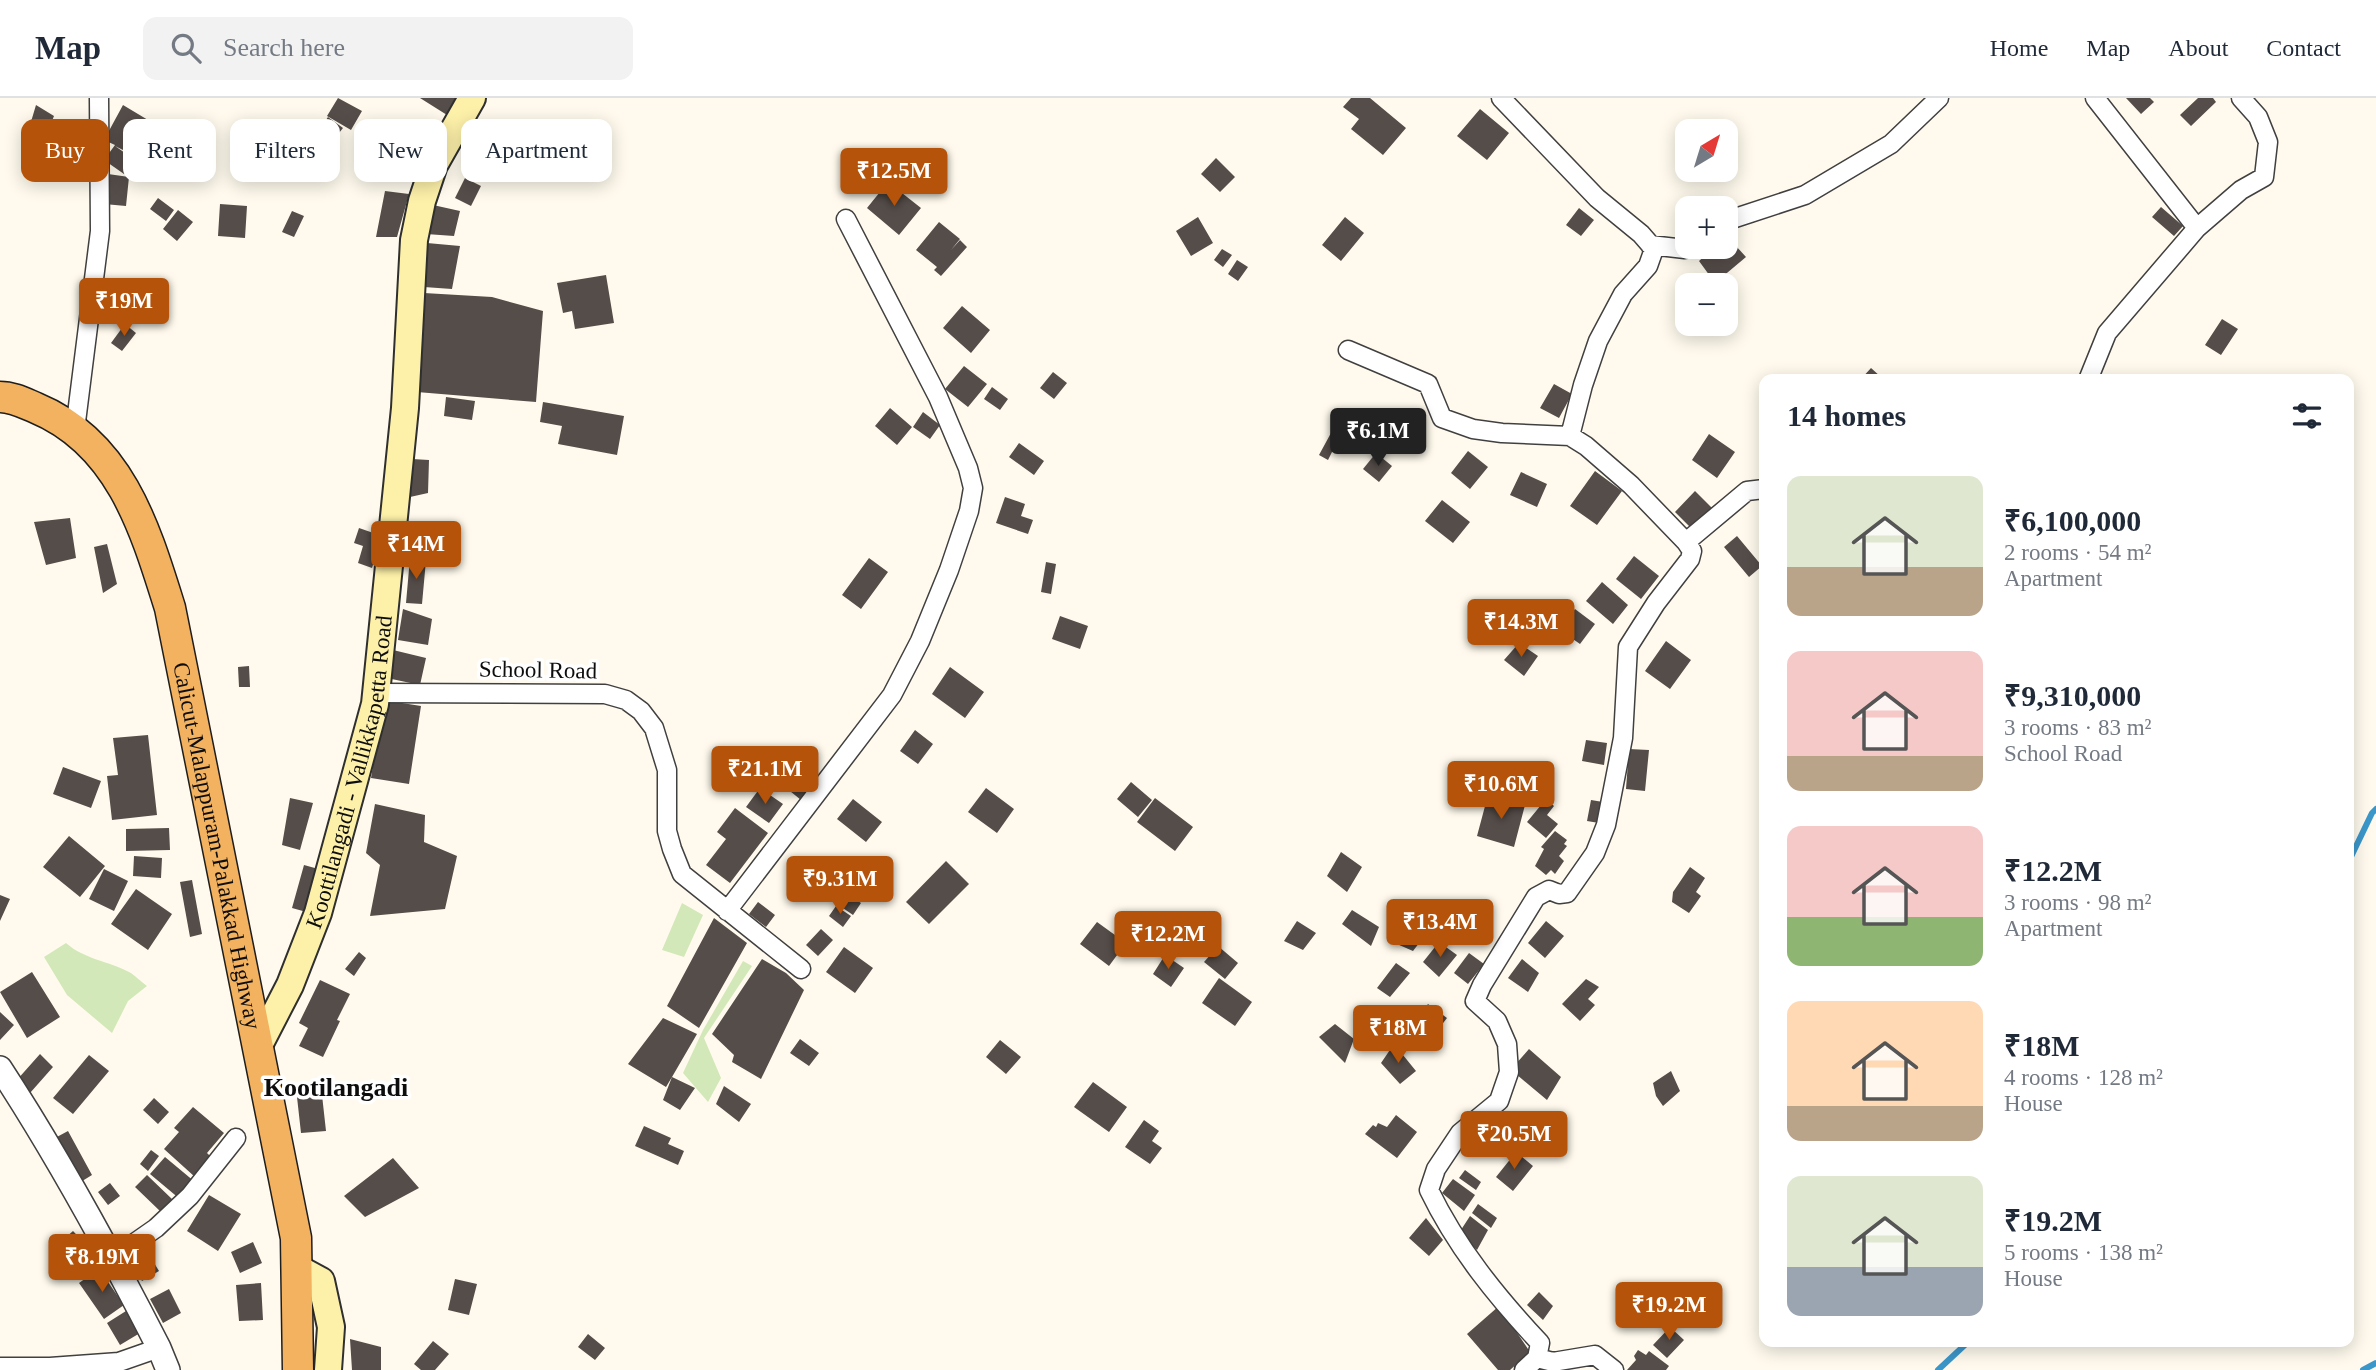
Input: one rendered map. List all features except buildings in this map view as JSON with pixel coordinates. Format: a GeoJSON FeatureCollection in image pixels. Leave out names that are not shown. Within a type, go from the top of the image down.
{"type":"FeatureCollection","features":[{"type":"Feature","properties":{"kind":"highway","name":"Calicut-Malappuram-Palakkad Highway"},"geometry":{"type":"LineString","coordinates":[[0,397],[9,397],[54,415],[93,444],[123,486],[147,535],[170,608],[262,1039],[296,1238],[298,1370]]}},
{"type":"Feature","properties":{"kind":"main road","name":"Koottilangadi - Vallikkapetta Road"},"geometry":{"type":"LineString","coordinates":[[262,1039],[290,985],[318,914],[376,693],[405,408],[414,240],[422,201],[434,165],[472,98]]}},
{"type":"Feature","properties":{"kind":"main road"},"geometry":{"type":"LineString","coordinates":[[297,1268],[321,1281],[331,1327],[328,1370]]}},
{"type":"Feature","properties":{"kind":"street"},"geometry":{"type":"LineString","coordinates":[[75,430],[100,230],[99,98]]}},
{"type":"Feature","properties":{"kind":"street"},"geometry":{"type":"LineString","coordinates":[[1501,98],[1597,198],[1641,234],[1654,249],[1648,266],[1623,293],[1598,341],[1570,436]]}},
{"type":"Feature","properties":{"kind":"street"},"geometry":{"type":"LineString","coordinates":[[1738,217],[1805,195],[1891,144],[1939,98]]}},
{"type":"Feature","properties":{"kind":"street"},"geometry":{"type":"LineString","coordinates":[[2095,98],[2197,228]]}},
{"type":"Feature","properties":{"kind":"street"},"geometry":{"type":"LineString","coordinates":[[2090,374],[2107,333],[2197,228],[2241,190],[2264,177],[2268,142],[2258,117],[2241,98]]}},
{"type":"Feature","properties":{"kind":"street"},"geometry":{"type":"LineString","coordinates":[[727,911],[892,695],[920,641],[949,570],[969,511],[973,488],[968,468],[938,397],[846,219]]}},
{"type":"Feature","properties":{"kind":"street"},"geometry":{"type":"LineString","coordinates":[[1650,245],[1675,247]]}},
{"type":"Feature","properties":{"kind":"street"},"geometry":{"type":"LineString","coordinates":[[1348,349],[1428,384],[1443,418],[1473,429],[1570,436],[1586,446],[1631,485],[1692,551],[1690,559],[1656,603],[1628,647],[1623,738],[1606,825],[1595,853],[1567,893],[1559,894],[1549,890],[1536,897],[1475,1001],[1497,1021],[1507,1044],[1509,1072],[1499,1101],[1460,1133],[1436,1169],[1429,1190],[1439,1212],[1469,1258],[1500,1300],[1540,1343],[1530,1364]]}},
{"type":"Feature","properties":{"kind":"street"},"geometry":{"type":"LineString","coordinates":[[1686,542],[1747,491],[1759,490]]}},
{"type":"Feature","properties":{"kind":"street","name":"School Road"},"geometry":{"type":"LineString","coordinates":[[376,693],[604,694],[626,700],[641,711],[654,728],[667,770],[667,831],[671,849],[682,874],[801,969]]}},
{"type":"Feature","properties":{"kind":"street"},"geometry":{"type":"LineString","coordinates":[[0,1068],[46,1138],[113,1258],[168,1370]]}},
{"type":"Feature","properties":{"kind":"street"},"geometry":{"type":"LineString","coordinates":[[113,1258],[156,1228],[190,1196],[236,1138]]}},
{"type":"Feature","properties":{"kind":"street"},"geometry":{"type":"LineString","coordinates":[[0,1367],[119,1362],[159,1348]]}},
{"type":"Feature","properties":{"kind":"street"},"geometry":{"type":"LineString","coordinates":[[1530,1364],[1595,1355],[1614,1370]]}},
{"type":"Feature","properties":{"kind":"green space"},"geometry":{"type":"Polygon","coordinates":[[[682,903],[703,915],[684,957],[662,950],[682,903]]]}},
{"type":"Feature","properties":{"kind":"green space"},"geometry":{"type":"Polygon","coordinates":[[[66,943],[80,953],[129,972],[147,986],[128,1001],[112,1033],[67,995],[44,957],[66,943]]]}},
{"type":"Feature","properties":{"kind":"green space"},"geometry":{"type":"Polygon","coordinates":[[[743,961],[752,966],[704,1038],[721,1078],[708,1102],[683,1073],[703,1030],[743,961]]]}},
{"type":"Feature","properties":{"kind":"waterway"},"geometry":{"type":"LineString","coordinates":[[2354,850],[2376,809]]}},
{"type":"Feature","properties":{"kind":"waterway"},"geometry":{"type":"LineString","coordinates":[[1938,1370],[1963,1347]]}},
{"type":"Feature","properties":{"kind":"waterway"},"geometry":{"type":"LineString","coordinates":[[2363,1370],[2376,1363]]}},
{"type":"Feature","properties":{"kind":"district","name":"Kootilangadi"},"geometry":{"type":"Point","coordinates":[336,1087]}}]}
